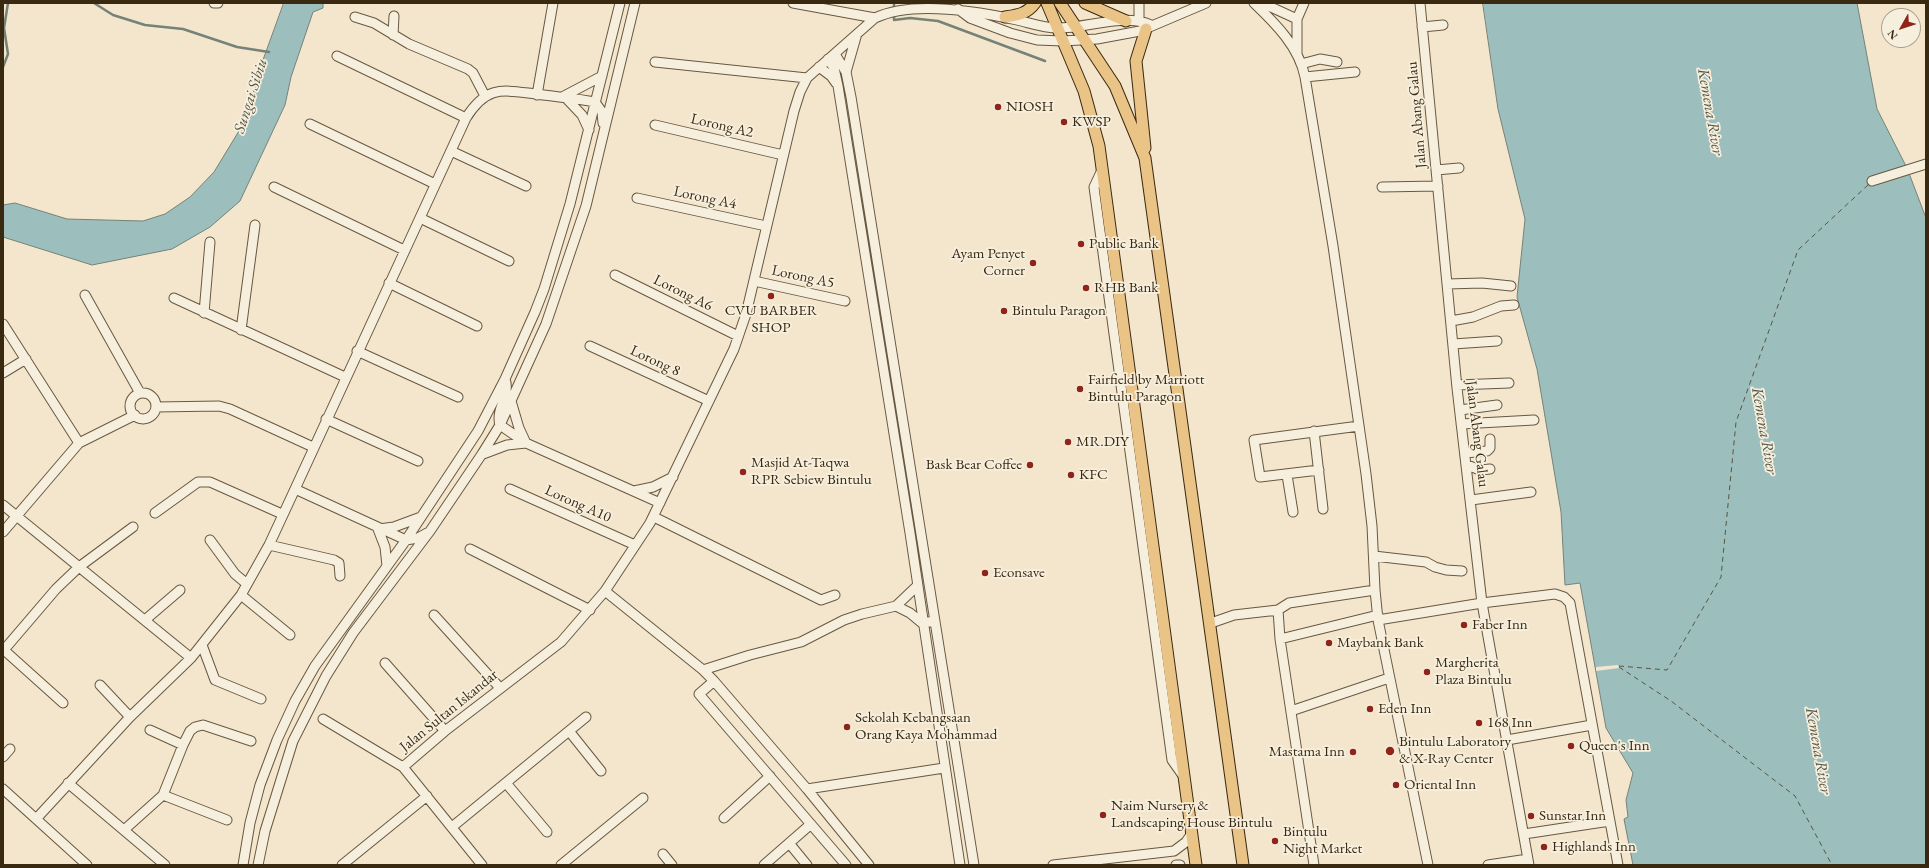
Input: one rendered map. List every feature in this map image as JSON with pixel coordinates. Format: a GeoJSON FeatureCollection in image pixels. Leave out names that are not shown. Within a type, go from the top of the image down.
{"type":"FeatureCollection","features":[{"type":"Feature","properties":{"kind":"main road"},"geometry":{"type":"LineString","coordinates":[[1005,17],[1021,15],[1030,9],[1035,3]]}},
{"type":"Feature","properties":{"kind":"main road"},"geometry":{"type":"LineString","coordinates":[[1047,3],[1084,91],[1099,146],[1196,865]]}},
{"type":"Feature","properties":{"kind":"main road"},"geometry":{"type":"LineString","coordinates":[[1060,3],[1114,86],[1146,158]]}},
{"type":"Feature","properties":{"kind":"main road"},"geometry":{"type":"LineString","coordinates":[[1085,3],[1126,21]]}},
{"type":"Feature","properties":{"kind":"main road"},"geometry":{"type":"LineString","coordinates":[[1146,25],[1136,61],[1146,158],[1244,865]]}},
{"type":"Feature","properties":{"kind":"street"},"geometry":{"type":"LineString","coordinates":[[537,94],[553,3]]}},
{"type":"Feature","properties":{"kind":"street"},"geometry":{"type":"LineString","coordinates":[[243,865],[250,823],[260,785],[277,740],[295,701],[315,666],[422,517],[478,431],[505,379],[544,289],[570,204],[589,130],[594,102],[620,3]]}},
{"type":"Feature","properties":{"kind":"street"},"geometry":{"type":"LineString","coordinates":[[258,865],[265,830],[292,741],[326,676],[353,633],[430,531],[482,454],[500,425],[546,324],[586,206],[635,3]]}},
{"type":"Feature","properties":{"kind":"street"},"geometry":{"type":"LineString","coordinates":[[1139,3],[1146,25]]}},
{"type":"Feature","properties":{"kind":"street"},"geometry":{"type":"LineString","coordinates":[[957,8],[970,18],[1010,33],[1037,40],[1063,41],[1112,36],[1206,3]]}},
{"type":"Feature","properties":{"kind":"street"},"geometry":{"type":"LineString","coordinates":[[1254,3],[1273,21],[1297,54],[1302,64],[1305,77],[1332,240],[1366,474],[1378,618],[1428,865]]}},
{"type":"Feature","properties":{"kind":"street"},"geometry":{"type":"LineString","coordinates":[[1262,3],[1297,19]]}},
{"type":"Feature","properties":{"kind":"street"},"geometry":{"type":"LineString","coordinates":[[1297,54],[1297,19],[1304,3]]}},
{"type":"Feature","properties":{"kind":"street","name":"Jalan Abang Galau"},"geometry":{"type":"LineString","coordinates":[[1420,3],[1450,321],[1482,604],[1529,862]]}},
{"type":"Feature","properties":{"kind":"street"},"geometry":{"type":"LineString","coordinates":[[797,4],[819,5],[875,18]]}},
{"type":"Feature","properties":{"kind":"street"},"geometry":{"type":"LineString","coordinates":[[655,62],[807,78],[875,18],[897,9],[929,7],[974,10],[1058,28],[1126,21],[1146,25]]}},
{"type":"Feature","properties":{"kind":"street"},"geometry":{"type":"LineString","coordinates":[[393,35],[394,16]]}},
{"type":"Feature","properties":{"kind":"street"},"geometry":{"type":"LineString","coordinates":[[354,17],[374,23],[393,35],[473,73],[485,96]]}},
{"type":"Feature","properties":{"kind":"street"},"geometry":{"type":"LineString","coordinates":[[1422,27],[1443,25]]}},
{"type":"Feature","properties":{"kind":"street"},"geometry":{"type":"LineString","coordinates":[[856,35],[846,72],[854,112],[974,865]]}},
{"type":"Feature","properties":{"kind":"street"},"geometry":{"type":"LineString","coordinates":[[337,56],[466,118]]}},
{"type":"Feature","properties":{"kind":"street"},"geometry":{"type":"LineString","coordinates":[[832,57],[846,72]]}},
{"type":"Feature","properties":{"kind":"street"},"geometry":{"type":"LineString","coordinates":[[832,57],[838,86],[917,584],[960,865]]}},
{"type":"Feature","properties":{"kind":"street"},"geometry":{"type":"LineString","coordinates":[[1302,64],[1320,58],[1337,62]]}},
{"type":"Feature","properties":{"kind":"street"},"geometry":{"type":"LineString","coordinates":[[819,68],[831,76],[838,86]]}},
{"type":"Feature","properties":{"kind":"street"},"geometry":{"type":"LineString","coordinates":[[1305,77],[1355,72]]}},
{"type":"Feature","properties":{"kind":"street"},"geometry":{"type":"LineString","coordinates":[[564,96],[602,76]]}},
{"type":"Feature","properties":{"kind":"street","name":"Jalan Sultan Iskandar"},"geometry":{"type":"LineString","coordinates":[[482,865],[402,767],[445,731],[561,642],[606,591],[654,517],[738,336],[754,282],[783,155],[800,92],[807,78]]}},
{"type":"Feature","properties":{"kind":"street"},"geometry":{"type":"LineString","coordinates":[[36,820],[68,783],[130,717],[191,658],[241,595],[269,545],[404,250],[466,118],[473,107],[485,96],[501,90],[564,96],[594,102],[602,112],[603,133]]}},
{"type":"Feature","properties":{"kind":"street"},"geometry":{"type":"LineString","coordinates":[[564,96],[582,115],[589,130]]}},
{"type":"Feature","properties":{"kind":"street"},"geometry":{"type":"LineString","coordinates":[[310,124],[435,184]]}},
{"type":"Feature","properties":{"kind":"street","name":"Lorong A2"},"geometry":{"type":"LineString","coordinates":[[655,125],[783,155]]}},
{"type":"Feature","properties":{"kind":"street"},"geometry":{"type":"LineString","coordinates":[[451,151],[526,186]]}},
{"type":"Feature","properties":{"kind":"street"},"geometry":{"type":"LineString","coordinates":[[1872,181],[1926,164]]}},
{"type":"Feature","properties":{"kind":"street"},"geometry":{"type":"LineString","coordinates":[[1436,170],[1459,168]]}},
{"type":"Feature","properties":{"kind":"street"},"geometry":{"type":"LineString","coordinates":[[1382,186],[1438,186]]}},
{"type":"Feature","properties":{"kind":"street"},"geometry":{"type":"LineString","coordinates":[[274,187],[404,250]]}},
{"type":"Feature","properties":{"kind":"street","name":"Lorong A4"},"geometry":{"type":"LineString","coordinates":[[637,198],[766,226]]}},
{"type":"Feature","properties":{"kind":"street"},"geometry":{"type":"LineString","coordinates":[[420,218],[509,261]]}},
{"type":"Feature","properties":{"kind":"street"},"geometry":{"type":"LineString","coordinates":[[241,330],[255,225]]}},
{"type":"Feature","properties":{"kind":"street"},"geometry":{"type":"LineString","coordinates":[[204,313],[210,242]]}},
{"type":"Feature","properties":{"kind":"street","name":"Lorong A6"},"geometry":{"type":"LineString","coordinates":[[615,276],[738,336]]}},
{"type":"Feature","properties":{"kind":"street","name":"Lorong A5"},"geometry":{"type":"LineString","coordinates":[[754,282],[845,300]]}},
{"type":"Feature","properties":{"kind":"street"},"geometry":{"type":"LineString","coordinates":[[389,283],[477,326]]}},
{"type":"Feature","properties":{"kind":"street"},"geometry":{"type":"LineString","coordinates":[[1447,284],[1482,283],[1511,286]]}},
{"type":"Feature","properties":{"kind":"street"},"geometry":{"type":"LineString","coordinates":[[85,295],[140,393]]}},
{"type":"Feature","properties":{"kind":"street"},"geometry":{"type":"LineString","coordinates":[[174,298],[345,377]]}},
{"type":"Feature","properties":{"kind":"street"},"geometry":{"type":"LineString","coordinates":[[1450,321],[1473,317],[1498,307],[1514,305]]}},
{"type":"Feature","properties":{"kind":"street"},"geometry":{"type":"LineString","coordinates":[[3,324],[79,443]]}},
{"type":"Feature","properties":{"kind":"street"},"geometry":{"type":"LineString","coordinates":[[1453,344],[1497,341]]}},
{"type":"Feature","properties":{"kind":"street","name":"Lorong 8"},"geometry":{"type":"LineString","coordinates":[[590,346],[709,401]]}},
{"type":"Feature","properties":{"kind":"street"},"geometry":{"type":"LineString","coordinates":[[358,351],[458,397]]}},
{"type":"Feature","properties":{"kind":"street"},"geometry":{"type":"LineString","coordinates":[[3,373],[26,359]]}},
{"type":"Feature","properties":{"kind":"street"},"geometry":{"type":"LineString","coordinates":[[505,379],[507,389],[498,414],[500,425],[526,443],[660,503]]}},
{"type":"Feature","properties":{"kind":"street"},"geometry":{"type":"LineString","coordinates":[[1457,385],[1509,383]]}},
{"type":"Feature","properties":{"kind":"street"},"geometry":{"type":"LineString","coordinates":[[140,393],[147,393],[152,396],[156,402],[155,412],[148,418],[143,419],[135,415],[131,410],[131,403],[134,397],[140,393]]}},
{"type":"Feature","properties":{"kind":"street"},"geometry":{"type":"LineString","coordinates":[[511,401],[519,428],[526,443]]}},
{"type":"Feature","properties":{"kind":"street"},"geometry":{"type":"LineString","coordinates":[[1460,410],[1497,405]]}},
{"type":"Feature","properties":{"kind":"street"},"geometry":{"type":"LineString","coordinates":[[156,407],[219,406],[230,409],[313,447]]}},
{"type":"Feature","properties":{"kind":"street"},"geometry":{"type":"LineString","coordinates":[[3,532],[79,443],[135,415]]}},
{"type":"Feature","properties":{"kind":"street"},"geometry":{"type":"LineString","coordinates":[[326,419],[418,461]]}},
{"type":"Feature","properties":{"kind":"street"},"geometry":{"type":"LineString","coordinates":[[1461,424],[1534,420]]}},
{"type":"Feature","properties":{"kind":"street"},"geometry":{"type":"LineString","coordinates":[[1319,470],[1260,477],[1254,440],[1359,426]]}},
{"type":"Feature","properties":{"kind":"street"},"geometry":{"type":"LineString","coordinates":[[1314,431],[1323,509]]}},
{"type":"Feature","properties":{"kind":"street"},"geometry":{"type":"LineString","coordinates":[[1465,453],[1487,451],[1490,448],[1490,440]]}},
{"type":"Feature","properties":{"kind":"street"},"geometry":{"type":"LineString","coordinates":[[482,454],[506,444],[526,443]]}},
{"type":"Feature","properties":{"kind":"street"},"geometry":{"type":"LineString","coordinates":[[1467,466],[1480,470],[1490,469]]}},
{"type":"Feature","properties":{"kind":"street"},"geometry":{"type":"LineString","coordinates":[[1287,475],[1293,512]]}},
{"type":"Feature","properties":{"kind":"street"},"geometry":{"type":"LineString","coordinates":[[634,491],[652,487],[673,477]]}},
{"type":"Feature","properties":{"kind":"street"},"geometry":{"type":"LineString","coordinates":[[155,514],[198,482],[210,482],[282,514]]}},
{"type":"Feature","properties":{"kind":"street"},"geometry":{"type":"LineString","coordinates":[[295,489],[378,529],[406,540],[418,538],[430,531]]}},
{"type":"Feature","properties":{"kind":"street","name":"Lorong A10"},"geometry":{"type":"LineString","coordinates":[[510,489],[635,545]]}},
{"type":"Feature","properties":{"kind":"street"},"geometry":{"type":"LineString","coordinates":[[1471,500],[1531,492]]}},
{"type":"Feature","properties":{"kind":"street"},"geometry":{"type":"LineString","coordinates":[[3,505],[191,658]]}},
{"type":"Feature","properties":{"kind":"street"},"geometry":{"type":"LineString","coordinates":[[378,529],[394,527],[422,517]]}},
{"type":"Feature","properties":{"kind":"street"},"geometry":{"type":"LineString","coordinates":[[654,517],[821,600],[834,595]]}},
{"type":"Feature","properties":{"kind":"street"},"geometry":{"type":"LineString","coordinates":[[63,703],[3,651],[56,589],[79,567],[133,527]]}},
{"type":"Feature","properties":{"kind":"street"},"geometry":{"type":"LineString","coordinates":[[702,670],[750,655],[801,642],[844,620],[868,612],[896,606],[917,584],[914,531],[919,527]]}},
{"type":"Feature","properties":{"kind":"street"},"geometry":{"type":"LineString","coordinates":[[378,529],[385,547],[387,566]]}},
{"type":"Feature","properties":{"kind":"street"},"geometry":{"type":"LineString","coordinates":[[210,540],[235,574],[247,584]]}},
{"type":"Feature","properties":{"kind":"street"},"geometry":{"type":"LineString","coordinates":[[269,545],[334,560],[339,563],[340,576]]}},
{"type":"Feature","properties":{"kind":"street"},"geometry":{"type":"LineString","coordinates":[[470,549],[590,610]]}},
{"type":"Feature","properties":{"kind":"street"},"geometry":{"type":"LineString","coordinates":[[1374,556],[1426,562],[1435,567],[1446,570],[1462,571]]}},
{"type":"Feature","properties":{"kind":"street"},"geometry":{"type":"LineString","coordinates":[[145,620],[180,590]]}},
{"type":"Feature","properties":{"kind":"street"},"geometry":{"type":"LineString","coordinates":[[1211,623],[1234,615],[1278,610],[1289,603],[1375,590]]}},
{"type":"Feature","properties":{"kind":"street"},"geometry":{"type":"LineString","coordinates":[[606,591],[714,681],[807,789],[867,862],[857,865]]}},
{"type":"Feature","properties":{"kind":"street"},"geometry":{"type":"LineString","coordinates":[[1280,639],[1378,618],[1555,594],[1567,599],[1570,603],[1618,865]]}},
{"type":"Feature","properties":{"kind":"street"},"geometry":{"type":"LineString","coordinates":[[241,595],[290,635]]}},
{"type":"Feature","properties":{"kind":"street"},"geometry":{"type":"LineString","coordinates":[[896,606],[910,613],[922,623],[935,621]]}},
{"type":"Feature","properties":{"kind":"street"},"geometry":{"type":"LineString","coordinates":[[1278,610],[1280,639],[1314,865]]}},
{"type":"Feature","properties":{"kind":"street"},"geometry":{"type":"LineString","coordinates":[[434,615],[500,688]]}},
{"type":"Feature","properties":{"kind":"street"},"geometry":{"type":"LineString","coordinates":[[202,645],[215,680],[218,683],[261,699]]}},
{"type":"Feature","properties":{"kind":"street"},"geometry":{"type":"LineString","coordinates":[[385,663],[445,731]]}},
{"type":"Feature","properties":{"kind":"street"},"geometry":{"type":"LineString","coordinates":[[1291,712],[1389,678]]}},
{"type":"Feature","properties":{"kind":"street"},"geometry":{"type":"LineString","coordinates":[[714,681],[699,694],[846,865]]}},
{"type":"Feature","properties":{"kind":"street"},"geometry":{"type":"LineString","coordinates":[[100,685],[130,717]]}},
{"type":"Feature","properties":{"kind":"street"},"geometry":{"type":"LineString","coordinates":[[452,827],[586,717]]}},
{"type":"Feature","properties":{"kind":"street"},"geometry":{"type":"LineString","coordinates":[[323,719],[402,767]]}},
{"type":"Feature","properties":{"kind":"street"},"geometry":{"type":"LineString","coordinates":[[124,830],[163,795],[183,745],[190,731],[195,727],[203,725],[251,741]]}},
{"type":"Feature","properties":{"kind":"street"},"geometry":{"type":"LineString","coordinates":[[1506,740],[1592,725]]}},
{"type":"Feature","properties":{"kind":"street"},"geometry":{"type":"LineString","coordinates":[[150,730],[183,745]]}},
{"type":"Feature","properties":{"kind":"street"},"geometry":{"type":"LineString","coordinates":[[569,731],[601,771]]}},
{"type":"Feature","properties":{"kind":"street"},"geometry":{"type":"LineString","coordinates":[[3,757],[10,749]]}},
{"type":"Feature","properties":{"kind":"street"},"geometry":{"type":"LineString","coordinates":[[807,789],[944,768]]}},
{"type":"Feature","properties":{"kind":"street"},"geometry":{"type":"LineString","coordinates":[[724,818],[770,776]]}},
{"type":"Feature","properties":{"kind":"street"},"geometry":{"type":"LineString","coordinates":[[68,783],[165,865]]}},
{"type":"Feature","properties":{"kind":"street"},"geometry":{"type":"LineString","coordinates":[[506,783],[547,832]]}},
{"type":"Feature","properties":{"kind":"street"},"geometry":{"type":"LineString","coordinates":[[3,790],[87,865]]}},
{"type":"Feature","properties":{"kind":"street"},"geometry":{"type":"LineString","coordinates":[[163,795],[227,820]]}},
{"type":"Feature","properties":{"kind":"street"},"geometry":{"type":"LineString","coordinates":[[342,865],[427,796]]}},
{"type":"Feature","properties":{"kind":"street"},"geometry":{"type":"LineString","coordinates":[[561,865],[643,798]]}},
{"type":"Feature","properties":{"kind":"street"},"geometry":{"type":"LineString","coordinates":[[1524,834],[1610,821]]}},
{"type":"Feature","properties":{"kind":"street"},"geometry":{"type":"LineString","coordinates":[[764,865],[811,824]]}},
{"type":"Feature","properties":{"kind":"street"},"geometry":{"type":"LineString","coordinates":[[1053,865],[1174,850],[1186,842],[1192,833]]}},
{"type":"Feature","properties":{"kind":"street"},"geometry":{"type":"LineString","coordinates":[[789,844],[807,865]]}},
{"type":"Feature","properties":{"kind":"street"},"geometry":{"type":"LineString","coordinates":[[663,854],[672,865]]}},
{"type":"Feature","properties":{"kind":"street"},"geometry":{"type":"LineString","coordinates":[[1488,865],[1529,862]]}},
{"type":"Feature","properties":{"kind":"water"},"geometry":{"type":"Polygon","coordinates":[[[284,3],[323,3],[323,8],[313,12],[291,77],[285,105],[240,201],[210,227],[172,249],[92,265],[3,237],[3,205],[15,203],[67,219],[143,221],[165,214],[190,197],[214,172],[245,121],[263,60],[284,3]]]}},
{"type":"Feature","properties":{"kind":"water","name":"Kemena River"},"geometry":{"type":"Polygon","coordinates":[[[1483,3],[1857,3],[1877,109],[1907,168],[1926,218],[1926,865],[1633,865],[1624,819],[1628,817],[1626,800],[1633,773],[1606,728],[1580,583],[1565,585],[1561,512],[1537,369],[1517,297],[1525,219],[1498,109],[1483,3]]]}},
{"type":"Feature","properties":{"kind":"pier"},"geometry":{"type":"Polygon","coordinates":[[[1618,665],[1619,668],[1596,671],[1596,667],[1618,665]]]}},
{"type":"Feature","properties":{"kind":"waterway"},"geometry":{"type":"LineString","coordinates":[[3,67],[8,54],[4,28],[8,3]]}},
{"type":"Feature","properties":{"kind":"waterway","name":"Sungai Sibiu"},"geometry":{"type":"LineString","coordinates":[[94,3],[113,15],[145,25],[183,29],[237,47],[269,52]]}},
{"type":"Feature","properties":{"kind":"waterway"},"geometry":{"type":"LineString","coordinates":[[894,3],[894,10]]}},
{"type":"Feature","properties":{"kind":"waterway"},"geometry":{"type":"LineString","coordinates":[[894,15],[894,20],[910,18],[938,21],[1045,61]]}},
{"type":"Feature","properties":{"kind":"ferry route"},"geometry":{"type":"LineString","coordinates":[[1619,666],[1667,670],[1721,577],[1736,422],[1798,250],[1869,184]]}},
{"type":"Feature","properties":{"kind":"ferry route"},"geometry":{"type":"LineString","coordinates":[[1619,667],[1671,701],[1795,796],[1832,865]]}},
{"type":"Feature","properties":{"kind":"place","name":"NIOSH"},"geometry":{"type":"Point","coordinates":[998,107]}},
{"type":"Feature","properties":{"kind":"place","name":"KWSP"},"geometry":{"type":"Point","coordinates":[1064,122]}},
{"type":"Feature","properties":{"kind":"place","name":"Public Bank"},"geometry":{"type":"Point","coordinates":[1081,244]}},
{"type":"Feature","properties":{"kind":"place","name":"Ayam Penyet Corner"},"geometry":{"type":"Point","coordinates":[1033,263]}},
{"type":"Feature","properties":{"kind":"place","name":"RHB Bank"},"geometry":{"type":"Point","coordinates":[1086,288]}},
{"type":"Feature","properties":{"kind":"place","name":"CVU BARBER SHOP"},"geometry":{"type":"Point","coordinates":[771,296]}},
{"type":"Feature","properties":{"kind":"place","name":"Bintulu Paragon"},"geometry":{"type":"Point","coordinates":[1004,311]}},
{"type":"Feature","properties":{"kind":"place","name":"Fairfield by Marriott Bintulu Paragon"},"geometry":{"type":"Point","coordinates":[1080,389]}},
{"type":"Feature","properties":{"kind":"place","name":"MR.DIY"},"geometry":{"type":"Point","coordinates":[1068,442]}},
{"type":"Feature","properties":{"kind":"place","name":"Bask Bear Coffee"},"geometry":{"type":"Point","coordinates":[1030,465]}},
{"type":"Feature","properties":{"kind":"place","name":"Masjid At-Taqwa RPR Sebiew Bintulu"},"geometry":{"type":"Point","coordinates":[743,472]}},
{"type":"Feature","properties":{"kind":"place","name":"KFC"},"geometry":{"type":"Point","coordinates":[1071,475]}},
{"type":"Feature","properties":{"kind":"place","name":"Econsave"},"geometry":{"type":"Point","coordinates":[985,573]}},
{"type":"Feature","properties":{"kind":"place","name":"Faber Inn"},"geometry":{"type":"Point","coordinates":[1464,625]}},
{"type":"Feature","properties":{"kind":"place","name":"Maybank Bank"},"geometry":{"type":"Point","coordinates":[1329,643]}},
{"type":"Feature","properties":{"kind":"place","name":"Margherita Plaza Bintulu"},"geometry":{"type":"Point","coordinates":[1427,672]}},
{"type":"Feature","properties":{"kind":"place","name":"Eden Inn"},"geometry":{"type":"Point","coordinates":[1370,709]}},
{"type":"Feature","properties":{"kind":"place","name":"168 Inn"},"geometry":{"type":"Point","coordinates":[1479,723]}},
{"type":"Feature","properties":{"kind":"place","name":"Sekolah Kebangsaan Orang Kaya Mohammad"},"geometry":{"type":"Point","coordinates":[847,727]}},
{"type":"Feature","properties":{"kind":"place","name":"Queen's Inn"},"geometry":{"type":"Point","coordinates":[1571,746]}},
{"type":"Feature","properties":{"kind":"place","name":"Bintulu Laboratory & X-Ray Center"},"geometry":{"type":"Point","coordinates":[1390,751]}},
{"type":"Feature","properties":{"kind":"place","name":"Mastama Inn"},"geometry":{"type":"Point","coordinates":[1353,752]}},
{"type":"Feature","properties":{"kind":"place","name":"Oriental Inn"},"geometry":{"type":"Point","coordinates":[1396,785]}},
{"type":"Feature","properties":{"kind":"place","name":"Naim Nursery & Landscaping House Bintulu"},"geometry":{"type":"Point","coordinates":[1103,815]}},
{"type":"Feature","properties":{"kind":"place","name":"Sunstar Inn"},"geometry":{"type":"Point","coordinates":[1531,816]}},
{"type":"Feature","properties":{"kind":"place","name":"Bintulu Night Market"},"geometry":{"type":"Point","coordinates":[1275,841]}},
{"type":"Feature","properties":{"kind":"place","name":"Highlands Inn"},"geometry":{"type":"Point","coordinates":[1544,847]}}]}
